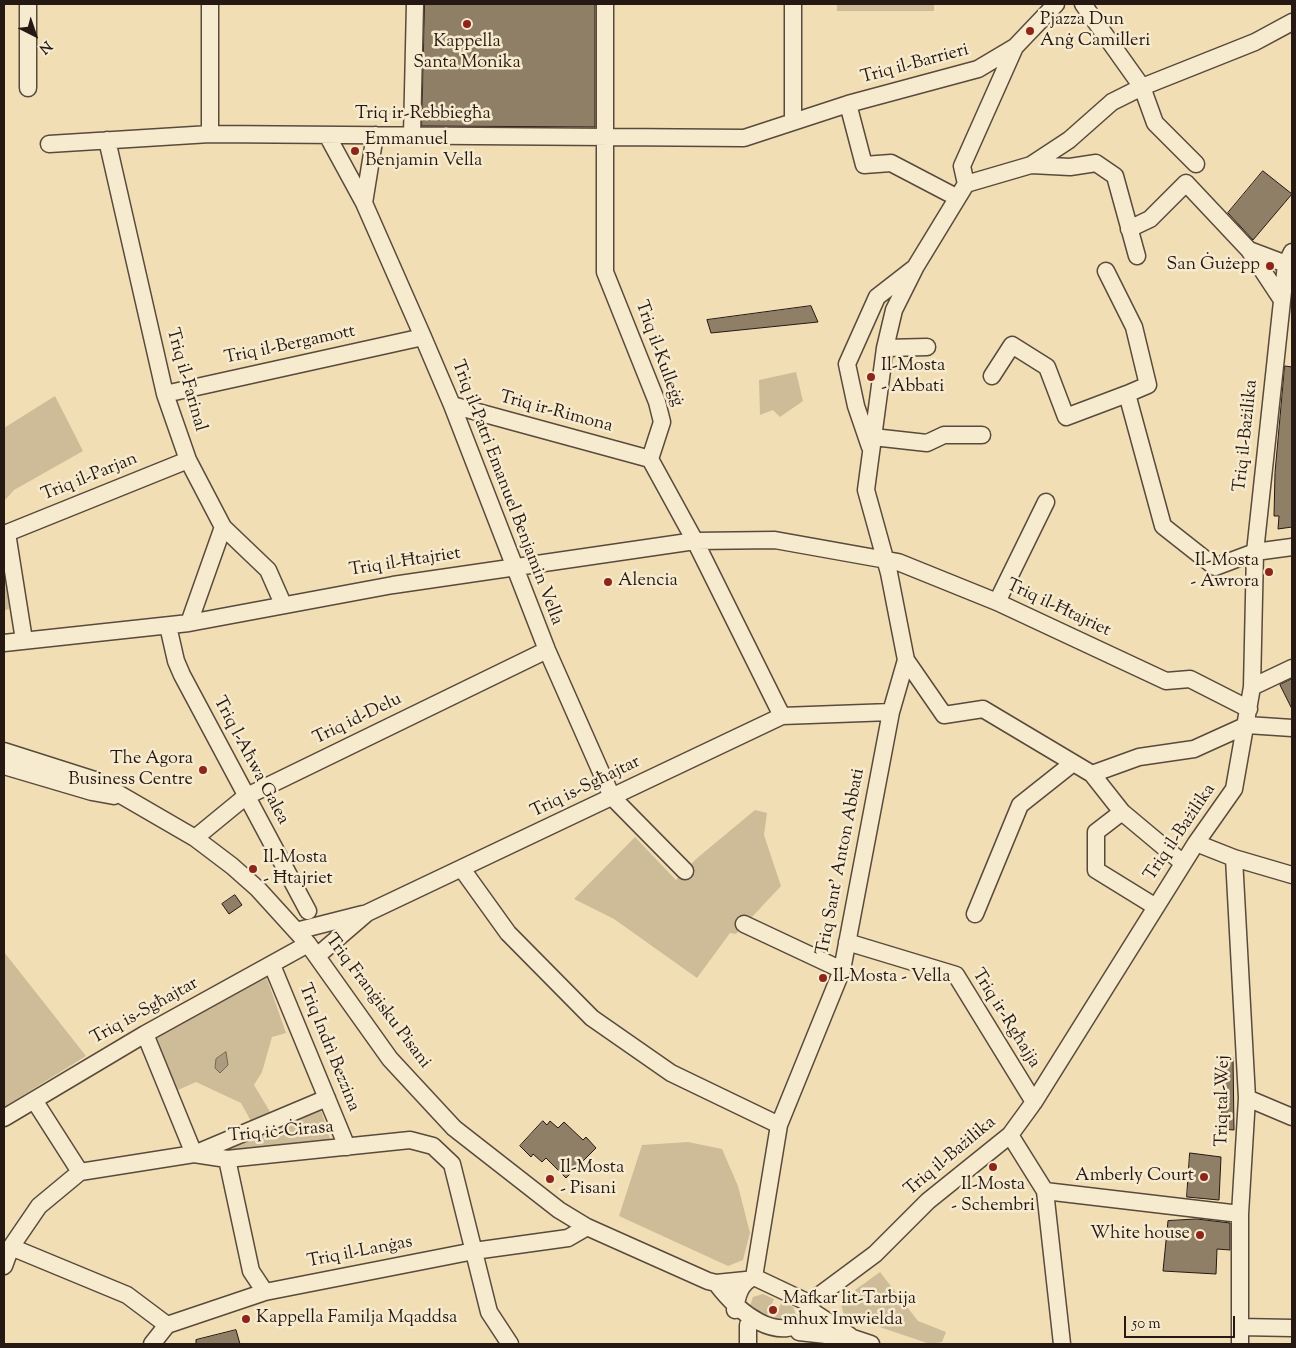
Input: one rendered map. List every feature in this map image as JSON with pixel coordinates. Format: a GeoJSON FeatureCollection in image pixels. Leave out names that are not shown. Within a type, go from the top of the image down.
{"type":"FeatureCollection","features":[{"type":"Feature","properties":{"kind":"street"},"geometry":{"type":"LineString","coordinates":[[28,4],[28,88]]}},
{"type":"Feature","properties":{"kind":"street"},"geometry":{"type":"LineString","coordinates":[[210,4],[210,134]]}},
{"type":"Feature","properties":{"kind":"street"},"geometry":{"type":"LineString","coordinates":[[412,135],[415,4]]}},
{"type":"Feature","properties":{"kind":"street","name":"Triq il-Kulleġġ"},"geometry":{"type":"LineString","coordinates":[[605,4],[605,272],[662,422],[650,459]]}},
{"type":"Feature","properties":{"kind":"street"},"geometry":{"type":"LineString","coordinates":[[793,4],[793,120]]}},
{"type":"Feature","properties":{"kind":"street","name":"Triq il-Barrieri"},"geometry":{"type":"LineString","coordinates":[[793,120],[978,69],[1015,47],[1056,4]]}},
{"type":"Feature","properties":{"kind":"street"},"geometry":{"type":"LineString","coordinates":[[1083,4],[1142,87],[1155,123],[1196,164]]}},
{"type":"Feature","properties":{"kind":"street"},"geometry":{"type":"LineString","coordinates":[[848,104],[864,165],[891,162],[961,190],[1031,165],[1069,140],[1112,102],[1142,87],[1255,42],[1292,22]]}},
{"type":"Feature","properties":{"kind":"street"},"geometry":{"type":"LineString","coordinates":[[961,190],[962,166],[1015,47]]}},
{"type":"Feature","properties":{"kind":"street","name":"Triq ir-Rebbiegħa"},"geometry":{"type":"LineString","coordinates":[[49,144],[210,134],[744,138],[760,134],[793,120]]}},
{"type":"Feature","properties":{"kind":"street","name":"Triq il-Patri Emanuel Benjamin Vella"},"geometry":{"type":"LineString","coordinates":[[327,135],[364,203],[424,338],[546,650],[612,798]]}},
{"type":"Feature","properties":{"kind":"street"},"geometry":{"type":"LineString","coordinates":[[364,203],[375,135]]}},
{"type":"Feature","properties":{"kind":"street","name":"Triq il-Farinal"},"geometry":{"type":"LineString","coordinates":[[107,140],[165,394],[188,460],[223,527],[268,570],[282,604]]}},
{"type":"Feature","properties":{"kind":"street"},"geometry":{"type":"LineString","coordinates":[[1031,165],[1070,167],[1096,163],[1115,176],[1137,256]]}},
{"type":"Feature","properties":{"kind":"street"},"geometry":{"type":"LineString","coordinates":[[1130,229],[1150,219],[1186,183],[1249,250],[1282,300]]}},
{"type":"Feature","properties":{"kind":"street","name":"Triq Sant' Anton Abbati"},"geometry":{"type":"LineString","coordinates":[[736,1310],[737,1296],[750,1279],[779,1125],[842,970],[891,712],[906,660],[886,565],[866,490],[885,348],[894,310],[916,266],[961,190]]}},
{"type":"Feature","properties":{"kind":"street"},"geometry":{"type":"LineString","coordinates":[[1249,250],[1289,258]]}},
{"type":"Feature","properties":{"kind":"street","name":"Triq il-Bażilika"},"geometry":{"type":"LineString","coordinates":[[810,1306],[875,1254],[928,1201],[1010,1135],[1034,1102],[1196,842],[1234,789],[1247,725],[1252,687],[1256,552],[1282,300],[1289,258]]}},
{"type":"Feature","properties":{"kind":"street","name":"Triq Sant' Anton Abbati"},"geometry":{"type":"LineString","coordinates":[[872,442],[856,406],[847,364],[877,297],[916,266]]}},
{"type":"Feature","properties":{"kind":"street"},"geometry":{"type":"LineString","coordinates":[[992,376],[1012,344],[1047,367],[1066,417],[1148,384],[1134,327],[1106,271]]}},
{"type":"Feature","properties":{"kind":"street","name":"Triq il-Bergamott"},"geometry":{"type":"LineString","coordinates":[[165,394],[424,338]]}},
{"type":"Feature","properties":{"kind":"street"},"geometry":{"type":"LineString","coordinates":[[885,348],[927,347]]}},
{"type":"Feature","properties":{"kind":"street"},"geometry":{"type":"LineString","coordinates":[[1127,394],[1163,526],[1215,567],[1256,552],[1292,547]]}},
{"type":"Feature","properties":{"kind":"street","name":"Triq ir-Rimona"},"geometry":{"type":"LineString","coordinates":[[452,406],[650,459]]}},
{"type":"Feature","properties":{"kind":"street"},"geometry":{"type":"LineString","coordinates":[[872,442],[927,443],[944,435],[982,435]]}},
{"type":"Feature","properties":{"kind":"street"},"geometry":{"type":"LineString","coordinates":[[650,459],[695,541],[782,716]]}},
{"type":"Feature","properties":{"kind":"street","name":"Triq il-Parjan"},"geometry":{"type":"LineString","coordinates":[[24,640],[7,533],[188,460]]}},
{"type":"Feature","properties":{"kind":"street"},"geometry":{"type":"LineString","coordinates":[[998,602],[1046,502]]}},
{"type":"Feature","properties":{"kind":"street"},"geometry":{"type":"LineString","coordinates":[[188,623],[223,527]]}},
{"type":"Feature","properties":{"kind":"street"},"geometry":{"type":"LineString","coordinates":[[846,552],[876,533]]}},
{"type":"Feature","properties":{"kind":"street","name":"Triq il-Ħtajriet"},"geometry":{"type":"LineString","coordinates":[[4,643],[168,626],[282,604],[514,566],[695,541],[775,540],[886,565]]}},
{"type":"Feature","properties":{"kind":"street","name":"Triq il-Ħtajriet"},"geometry":{"type":"LineString","coordinates":[[814,548],[846,552],[998,602],[1166,682],[1190,679],[1249,709]]}},
{"type":"Feature","properties":{"kind":"street","name":"Triq l-Aħwa Galea"},"geometry":{"type":"LineString","coordinates":[[168,626],[182,675],[308,911]]}},
{"type":"Feature","properties":{"kind":"street","name":"Triq id-Delu"},"geometry":{"type":"LineString","coordinates":[[195,838],[245,796],[546,650]]}},
{"type":"Feature","properties":{"kind":"street"},"geometry":{"type":"LineString","coordinates":[[906,660],[944,715],[983,709],[1092,774],[1122,812],[1183,863]]}},
{"type":"Feature","properties":{"kind":"street"},"geometry":{"type":"LineString","coordinates":[[1252,687],[1292,668]]}},
{"type":"Feature","properties":{"kind":"street","name":"Triq is-Sgħajtar"},"geometry":{"type":"LineString","coordinates":[[4,1118],[145,1034],[272,965],[312,950],[368,913],[782,716],[891,712]]}},
{"type":"Feature","properties":{"kind":"street"},"geometry":{"type":"LineString","coordinates":[[1092,774],[1139,757],[1194,749],[1247,725],[1292,728]]}},
{"type":"Feature","properties":{"kind":"street","name":"Triq Franġisku Pisani"},"geometry":{"type":"LineString","coordinates":[[4,751],[95,780],[195,838],[258,889],[312,950],[390,1059],[454,1128],[559,1210],[587,1227],[716,1283],[750,1279]]}},
{"type":"Feature","properties":{"kind":"street"},"geometry":{"type":"LineString","coordinates":[[975,914],[1020,805],[1073,763]]}},
{"type":"Feature","properties":{"kind":"street"},"geometry":{"type":"LineString","coordinates":[[4,766],[92,792],[124,797]]}},
{"type":"Feature","properties":{"kind":"street"},"geometry":{"type":"LineString","coordinates":[[612,798],[686,871]]}},
{"type":"Feature","properties":{"kind":"street"},"geometry":{"type":"LineString","coordinates":[[1122,812],[1096,832],[1096,870],[1156,907]]}},
{"type":"Feature","properties":{"kind":"street"},"geometry":{"type":"LineString","coordinates":[[1213,820],[1218,840],[1234,858]]}},
{"type":"Feature","properties":{"kind":"street"},"geometry":{"type":"LineString","coordinates":[[1196,842],[1234,858],[1292,875]]}},
{"type":"Feature","properties":{"kind":"street","name":"Triq tal-Wej"},"geometry":{"type":"LineString","coordinates":[[1234,858],[1247,1098],[1240,1214],[1240,1344]]}},
{"type":"Feature","properties":{"kind":"street"},"geometry":{"type":"LineString","coordinates":[[462,869],[508,933],[592,1018],[671,1073],[779,1125]]}},
{"type":"Feature","properties":{"kind":"street"},"geometry":{"type":"LineString","coordinates":[[296,931],[368,913]]}},
{"type":"Feature","properties":{"kind":"street"},"geometry":{"type":"LineString","coordinates":[[744,924],[842,970]]}},
{"type":"Feature","properties":{"kind":"street","name":"Triq ir-Rgħajja"},"geometry":{"type":"LineString","coordinates":[[847,942],[956,975],[1034,1102]]}},
{"type":"Feature","properties":{"kind":"street","name":"Triq Indrì Bezzina"},"geometry":{"type":"LineString","coordinates":[[272,965],[347,1147]]}},
{"type":"Feature","properties":{"kind":"street"},"geometry":{"type":"LineString","coordinates":[[145,1034],[194,1154],[328,1098]]}},
{"type":"Feature","properties":{"kind":"street"},"geometry":{"type":"LineString","coordinates":[[1247,1098],[1292,1117]]}},
{"type":"Feature","properties":{"kind":"street"},"geometry":{"type":"LineString","coordinates":[[4,1266],[11,1247],[39,1206],[80,1172],[34,1100]]}},
{"type":"Feature","properties":{"kind":"street"},"geometry":{"type":"LineString","coordinates":[[1010,1135],[1045,1191],[1062,1344]]}},
{"type":"Feature","properties":{"kind":"street","name":"Triq iċ-Ċirasa"},"geometry":{"type":"LineString","coordinates":[[80,1172],[194,1154],[228,1159],[410,1140],[433,1146],[452,1164],[489,1312],[510,1344]]}},
{"type":"Feature","properties":{"kind":"street"},"geometry":{"type":"LineString","coordinates":[[228,1159],[250,1271],[264,1292]]}},
{"type":"Feature","properties":{"kind":"street"},"geometry":{"type":"LineString","coordinates":[[1045,1191],[1240,1214]]}},
{"type":"Feature","properties":{"kind":"street","name":"Triq il-Lanġas"},"geometry":{"type":"LineString","coordinates":[[167,1325],[264,1292],[474,1251],[568,1238],[587,1227]]}},
{"type":"Feature","properties":{"kind":"street"},"geometry":{"type":"LineString","coordinates":[[11,1247],[127,1295],[167,1325],[152,1344]]}},
{"type":"Feature","properties":{"kind":"street"},"geometry":{"type":"LineString","coordinates":[[750,1279],[810,1306],[853,1338]]}},
{"type":"Feature","properties":{"kind":"street"},"geometry":{"type":"LineString","coordinates":[[716,1283],[748,1325],[764,1335],[780,1341],[799,1332],[811,1316],[810,1306]]}},
{"type":"Feature","properties":{"kind":"street"},"geometry":{"type":"LineString","coordinates":[[748,1325],[748,1344]]}},
{"type":"Feature","properties":{"kind":"street"},"geometry":{"type":"LineString","coordinates":[[1240,1327],[1292,1328]]}},
{"type":"Feature","properties":{"kind":"street"},"geometry":{"type":"LineString","coordinates":[[799,1332],[853,1338],[871,1344]]}},
{"type":"Feature","properties":{"kind":"shaded area"},"geometry":{"type":"Polygon","coordinates":[[[837,4],[934,4],[934,11],[837,11],[837,4]]]}},
{"type":"Feature","properties":{"kind":"shaded area"},"geometry":{"type":"Polygon","coordinates":[[[796,372],[803,401],[780,417],[773,410],[760,415],[759,380],[796,372]]]}},
{"type":"Feature","properties":{"kind":"shaded area"},"geometry":{"type":"Polygon","coordinates":[[[55,396],[83,451],[14,490],[4,501],[4,428],[55,396]]]}},
{"type":"Feature","properties":{"kind":"shaded area"},"geometry":{"type":"Polygon","coordinates":[[[4,568],[10,608],[4,611],[4,568]]]}},
{"type":"Feature","properties":{"kind":"shaded area"},"geometry":{"type":"Polygon","coordinates":[[[755,810],[767,813],[764,835],[781,886],[736,934],[730,933],[697,978],[614,919],[574,899],[635,837],[676,880],[696,859],[755,810]]]}},
{"type":"Feature","properties":{"kind":"shaded area"},"geometry":{"type":"Polygon","coordinates":[[[4,952],[86,1056],[4,1107],[4,952]]]}},
{"type":"Feature","properties":{"kind":"shaded area"},"geometry":{"type":"Polygon","coordinates":[[[265,973],[286,1033],[272,1037],[262,1072],[254,1085],[272,1115],[252,1123],[241,1103],[196,1082],[178,1090],[153,1034],[265,973]]]}},
{"type":"Feature","properties":{"kind":"shaded area"},"geometry":{"type":"Polygon","coordinates":[[[226,1052],[228,1065],[220,1073],[215,1068],[216,1059],[226,1052]]]}},
{"type":"Feature","properties":{"kind":"shaded area"},"geometry":{"type":"Polygon","coordinates":[[[320,1107],[331,1142],[227,1150],[320,1107]]]}},
{"type":"Feature","properties":{"kind":"shaded area"},"geometry":{"type":"Polygon","coordinates":[[[688,1142],[722,1149],[738,1186],[750,1233],[743,1260],[728,1266],[619,1216],[642,1145],[688,1142]]]}},
{"type":"Feature","properties":{"kind":"shaded area"},"geometry":{"type":"Polygon","coordinates":[[[880,1272],[918,1321],[946,1332],[942,1342],[930,1344],[844,1315],[840,1301],[880,1272]]]}},
{"type":"Feature","properties":{"kind":"shaded area"},"geometry":{"type":"Polygon","coordinates":[[[763,1294],[774,1299],[765,1319],[755,1315],[750,1306],[753,1297],[763,1294]]]}},
{"type":"Feature","properties":{"kind":"shaded area"},"geometry":{"type":"Polygon","coordinates":[[[782,1301],[793,1307],[796,1315],[791,1322],[773,1322],[782,1301]]]}},
{"type":"Feature","properties":{"kind":"building"},"geometry":{"type":"Polygon","coordinates":[[[425,4],[595,4],[595,127],[422,126],[425,4]]]}},
{"type":"Feature","properties":{"kind":"building"},"geometry":{"type":"Polygon","coordinates":[[[1263,171],[1292,194],[1253,240],[1228,213],[1263,171]]]}},
{"type":"Feature","properties":{"kind":"building"},"geometry":{"type":"Polygon","coordinates":[[[811,306],[818,322],[711,333],[707,320],[811,306]]]}},
{"type":"Feature","properties":{"kind":"building"},"geometry":{"type":"Polygon","coordinates":[[[1285,366],[1292,367],[1292,527],[1278,529],[1279,516],[1274,516],[1275,473],[1285,366]]]}},
{"type":"Feature","properties":{"kind":"building"},"geometry":{"type":"Polygon","coordinates":[[[1292,679],[1292,709],[1280,685],[1292,679]]]}},
{"type":"Feature","properties":{"kind":"building"},"geometry":{"type":"Polygon","coordinates":[[[235,895],[242,905],[229,914],[222,904],[235,895]]]}},
{"type":"Feature","properties":{"kind":"building"},"geometry":{"type":"Polygon","coordinates":[[[1222,1057],[1233,1057],[1234,1130],[1222,1129],[1222,1057]]]}},
{"type":"Feature","properties":{"kind":"building"},"geometry":{"type":"Polygon","coordinates":[[[543,1121],[547,1125],[550,1121],[558,1128],[564,1122],[583,1140],[586,1137],[596,1148],[566,1178],[546,1158],[542,1162],[533,1154],[531,1157],[520,1146],[543,1121]]]}},
{"type":"Feature","properties":{"kind":"building","name":"Amberly Court"},"geometry":{"type":"Polygon","coordinates":[[[1190,1153],[1221,1157],[1219,1200],[1187,1197],[1190,1153]]]}},
{"type":"Feature","properties":{"kind":"building","name":"White house"},"geometry":{"type":"Polygon","coordinates":[[[1197,1219],[1230,1223],[1230,1250],[1217,1249],[1216,1274],[1163,1271],[1168,1221],[1197,1219]]]}},
{"type":"Feature","properties":{"kind":"building"},"geometry":{"type":"Polygon","coordinates":[[[236,1330],[240,1344],[196,1344],[196,1340],[236,1330]]]}},
{"type":"Feature","properties":{"kind":"place","name":"Kappella Santa Monika"},"geometry":{"type":"Point","coordinates":[467,24]}},
{"type":"Feature","properties":{"kind":"place","name":"Pjazza Dun Anġ Camilleri"},"geometry":{"type":"Point","coordinates":[1030,31]}},
{"type":"Feature","properties":{"kind":"place","name":"Emmanuel Benjamin Vella"},"geometry":{"type":"Point","coordinates":[355,151]}},
{"type":"Feature","properties":{"kind":"place","name":"San Ġużepp"},"geometry":{"type":"Point","coordinates":[1270,266]}},
{"type":"Feature","properties":{"kind":"place","name":"Il-Mosta - Abbati"},"geometry":{"type":"Point","coordinates":[871,377]}},
{"type":"Feature","properties":{"kind":"place","name":"Il-Mosta - Awrora"},"geometry":{"type":"Point","coordinates":[1269,572]}},
{"type":"Feature","properties":{"kind":"place","name":"Alencia"},"geometry":{"type":"Point","coordinates":[608,582]}},
{"type":"Feature","properties":{"kind":"place","name":"The Agora Business Centre"},"geometry":{"type":"Point","coordinates":[203,770]}},
{"type":"Feature","properties":{"kind":"place","name":"Il-Mosta - Ħtajriet"},"geometry":{"type":"Point","coordinates":[253,869]}},
{"type":"Feature","properties":{"kind":"place","name":"Il-Mosta - Vella"},"geometry":{"type":"Point","coordinates":[823,978]}},
{"type":"Feature","properties":{"kind":"place","name":"Il-Mosta - Schembri"},"geometry":{"type":"Point","coordinates":[993,1167]}},
{"type":"Feature","properties":{"kind":"place","name":"Amberly Court"},"geometry":{"type":"Point","coordinates":[1204,1177]}},
{"type":"Feature","properties":{"kind":"place","name":"Il-Mosta - Pisani"},"geometry":{"type":"Point","coordinates":[550,1179]}},
{"type":"Feature","properties":{"kind":"place","name":"White house"},"geometry":{"type":"Point","coordinates":[1200,1235]}},
{"type":"Feature","properties":{"kind":"place","name":"Mafkar lit-Tarbija mhux Imwielda"},"geometry":{"type":"Point","coordinates":[773,1310]}},
{"type":"Feature","properties":{"kind":"place","name":"Kappella Familja Mqaddsa"},"geometry":{"type":"Point","coordinates":[246,1319]}}]}
